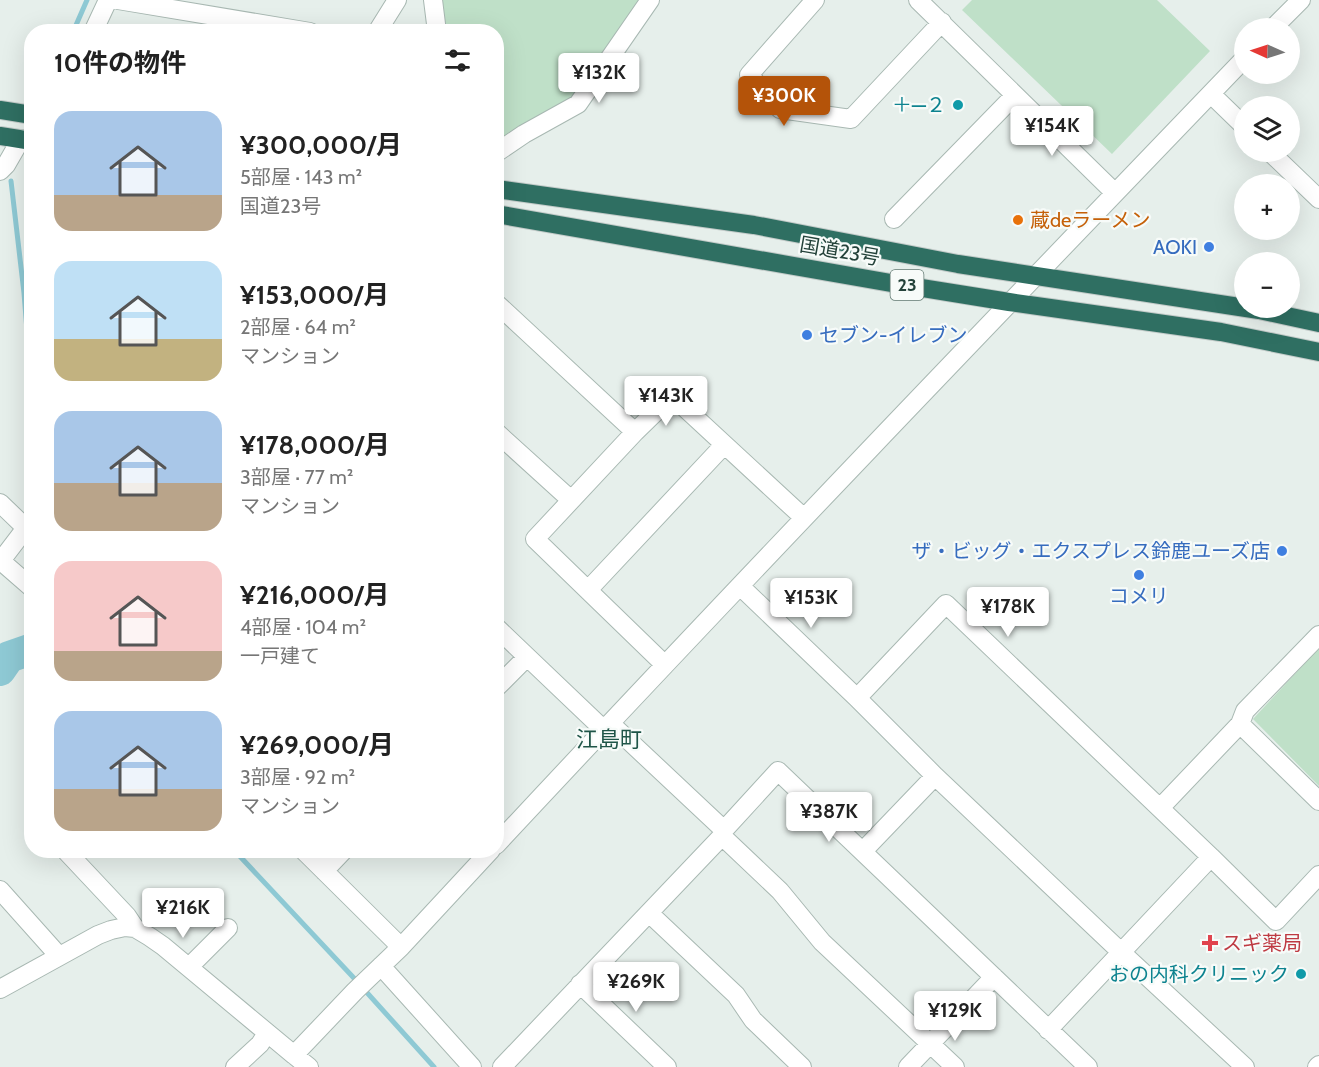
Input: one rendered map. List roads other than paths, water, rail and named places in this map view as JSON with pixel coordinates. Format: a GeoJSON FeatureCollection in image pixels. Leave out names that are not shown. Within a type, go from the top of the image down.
{"type":"FeatureCollection","features":[{"type":"Feature","properties":{"kind":"highway"},"geometry":{"type":"LineString","coordinates":[[0,110],[24,114]]}},
{"type":"Feature","properties":{"kind":"highway"},"geometry":{"type":"LineString","coordinates":[[0,136],[24,140]]}},
{"type":"Feature","properties":{"kind":"highway","name":"国道23号"},"geometry":{"type":"LineString","coordinates":[[504,190],[754,225],[958,264],[1259,310],[1319,323]]}},
{"type":"Feature","properties":{"kind":"highway","name":"国道23号"},"geometry":{"type":"LineString","coordinates":[[504,215],[1009,302],[1221,332],[1319,352]]}},
{"type":"Feature","properties":{"kind":"street"},"geometry":{"type":"LineString","coordinates":[[97,24],[108,0]]}},
{"type":"Feature","properties":{"kind":"street"},"geometry":{"type":"LineString","coordinates":[[118,0],[262,24]]}},
{"type":"Feature","properties":{"kind":"street"},"geometry":{"type":"LineString","coordinates":[[382,24],[397,0]]}},
{"type":"Feature","properties":{"kind":"street"},"geometry":{"type":"LineString","coordinates":[[433,0],[436,24]]}},
{"type":"Feature","properties":{"kind":"street"},"geometry":{"type":"LineString","coordinates":[[504,148],[578,104],[650,0]]}},
{"type":"Feature","properties":{"kind":"street"},"geometry":{"type":"LineString","coordinates":[[815,0],[748,75],[780,109],[851,119],[942,22]]}},
{"type":"Feature","properties":{"kind":"street"},"geometry":{"type":"LineString","coordinates":[[918,0],[1115,193]]}},
{"type":"Feature","properties":{"kind":"street"},"geometry":{"type":"LineString","coordinates":[[1283,18],[1301,0]]}},
{"type":"Feature","properties":{"kind":"street"},"geometry":{"type":"LineString","coordinates":[[504,836],[1009,302],[1234,69]]}},
{"type":"Feature","properties":{"kind":"street"},"geometry":{"type":"LineString","coordinates":[[1211,93],[1234,116]]}},
{"type":"Feature","properties":{"kind":"street"},"geometry":{"type":"LineString","coordinates":[[894,219],[1014,96]]}},
{"type":"Feature","properties":{"kind":"street"},"geometry":{"type":"LineString","coordinates":[[0,171],[24,142]]}},
{"type":"Feature","properties":{"kind":"street"},"geometry":{"type":"LineString","coordinates":[[1280,162],[1319,199]]}},
{"type":"Feature","properties":{"kind":"street"},"geometry":{"type":"LineString","coordinates":[[504,310],[635,432]]}},
{"type":"Feature","properties":{"kind":"street"},"geometry":{"type":"LineString","coordinates":[[665,665],[536,538],[635,432],[672,396],[804,518]]}},
{"type":"Feature","properties":{"kind":"street"},"geometry":{"type":"LineString","coordinates":[[504,439],[571,500]]}},
{"type":"Feature","properties":{"kind":"street"},"geometry":{"type":"LineString","coordinates":[[588,590],[724,445]]}},
{"type":"Feature","properties":{"kind":"street"},"geometry":{"type":"LineString","coordinates":[[0,503],[24,520]]}},
{"type":"Feature","properties":{"kind":"street"},"geometry":{"type":"LineString","coordinates":[[24,530],[0,561],[24,581]]}},
{"type":"Feature","properties":{"kind":"street"},"geometry":{"type":"LineString","coordinates":[[740,586],[935,776],[1245,1067]]}},
{"type":"Feature","properties":{"kind":"street"},"geometry":{"type":"LineString","coordinates":[[857,698],[946,604],[1276,921],[1319,875]]}},
{"type":"Feature","properties":{"kind":"street"},"geometry":{"type":"LineString","coordinates":[[1160,808],[1240,724],[1245,711],[1319,634]]}},
{"type":"Feature","properties":{"kind":"street"},"geometry":{"type":"LineString","coordinates":[[504,635],[723,833],[780,891],[822,942],[955,1067]]}},
{"type":"Feature","properties":{"kind":"street"},"geometry":{"type":"LineString","coordinates":[[504,680],[527,657]]}},
{"type":"Feature","properties":{"kind":"street"},"geometry":{"type":"LineString","coordinates":[[1240,724],[1319,801]]}},
{"type":"Feature","properties":{"kind":"street"},"geometry":{"type":"LineString","coordinates":[[502,1067],[649,913],[778,771],[1088,1067]]}},
{"type":"Feature","properties":{"kind":"street"},"geometry":{"type":"LineString","coordinates":[[863,851],[935,776]]}},
{"type":"Feature","properties":{"kind":"street"},"geometry":{"type":"LineString","coordinates":[[1048,1030],[1211,857]]}},
{"type":"Feature","properties":{"kind":"street"},"geometry":{"type":"LineString","coordinates":[[73,858],[127,916],[135,928],[189,967],[309,1067]]}},
{"type":"Feature","properties":{"kind":"street"},"geometry":{"type":"LineString","coordinates":[[311,858],[401,947]]}},
{"type":"Feature","properties":{"kind":"street"},"geometry":{"type":"LineString","coordinates":[[324,872],[337,858]]}},
{"type":"Feature","properties":{"kind":"street"},"geometry":{"type":"LineString","coordinates":[[294,1055],[401,947],[484,858]]}},
{"type":"Feature","properties":{"kind":"street"},"geometry":{"type":"LineString","coordinates":[[0,890],[59,956]]}},
{"type":"Feature","properties":{"kind":"street"},"geometry":{"type":"LineString","coordinates":[[649,913],[736,995],[753,1020],[802,1067]]}},
{"type":"Feature","properties":{"kind":"street"},"geometry":{"type":"LineString","coordinates":[[0,988],[111,930],[125,927],[135,928]]}},
{"type":"Feature","properties":{"kind":"street"},"geometry":{"type":"LineString","coordinates":[[189,967],[228,928]]}},
{"type":"Feature","properties":{"kind":"street"},"geometry":{"type":"LineString","coordinates":[[376,971],[472,1067]]}},
{"type":"Feature","properties":{"kind":"street"},"geometry":{"type":"LineString","coordinates":[[908,1067],[994,977]]}},
{"type":"Feature","properties":{"kind":"street"},"geometry":{"type":"LineString","coordinates":[[580,984],[667,1067]]}},
{"type":"Feature","properties":{"kind":"street"},"geometry":{"type":"LineString","coordinates":[[235,1067],[260,1044],[267,1033]]}},
{"type":"Feature","properties":{"kind":"waterway"},"geometry":{"type":"LineString","coordinates":[[76,24],[87,0]]}},
{"type":"Feature","properties":{"kind":"waterway"},"geometry":{"type":"LineString","coordinates":[[11,181],[24,293]]}},
{"type":"Feature","properties":{"kind":"waterway"},"geometry":{"type":"LineString","coordinates":[[0,670],[9,657],[24,652]]}},
{"type":"Feature","properties":{"kind":"waterway"},"geometry":{"type":"LineString","coordinates":[[241,858],[434,1067]]}},
{"type":"Feature","properties":{"kind":"place","name":"＋―２"},"geometry":{"type":"Point","coordinates":[958,105]}},
{"type":"Feature","properties":{"kind":"place","name":"蔵deラーメン"},"geometry":{"type":"Point","coordinates":[1018,220]}},
{"type":"Feature","properties":{"kind":"place","name":"AOKI"},"geometry":{"type":"Point","coordinates":[1209,247]}},
{"type":"Feature","properties":{"kind":"place","name":"セブン-イレブン"},"geometry":{"type":"Point","coordinates":[807,335]}},
{"type":"Feature","properties":{"kind":"place","name":"ザ・ビッグ・エクスプレス鈴鹿ユーズ店"},"geometry":{"type":"Point","coordinates":[1282,551]}},
{"type":"Feature","properties":{"kind":"place","name":"コメリ"},"geometry":{"type":"Point","coordinates":[1139,575]}},
{"type":"Feature","properties":{"kind":"place","name":"スギ薬局"},"geometry":{"type":"Point","coordinates":[1210,943]}},
{"type":"Feature","properties":{"kind":"place","name":"おの内科クリニック"},"geometry":{"type":"Point","coordinates":[1301,974]}},
{"type":"Feature","properties":{"kind":"district","name":"江島町"},"geometry":{"type":"Point","coordinates":[609,739]}}]}
